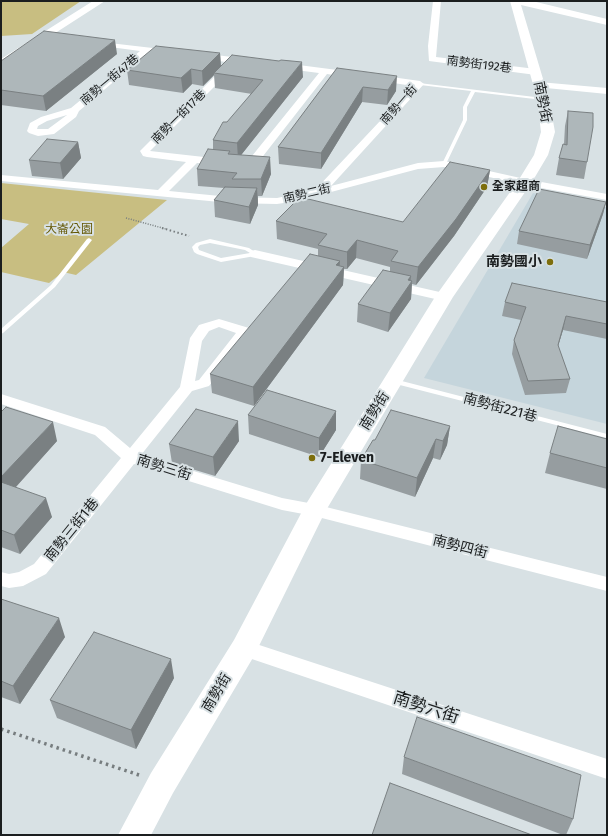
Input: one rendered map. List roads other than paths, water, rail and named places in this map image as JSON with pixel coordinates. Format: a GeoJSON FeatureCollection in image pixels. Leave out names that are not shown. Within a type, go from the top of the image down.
{"type":"FeatureCollection","features":[{"type":"Feature","properties":{"kind":"main road"},"geometry":{"type":"LineString","coordinates":[[1,64],[100,1]]}},
{"type":"Feature","properties":{"kind":"main road","name":"南勢街"},"geometry":{"type":"LineString","coordinates":[[134,835],[162,783],[244,648],[314,510],[444,297],[525,182],[541,155],[548,132],[543,99],[515,1]]}},
{"type":"Feature","properties":{"kind":"main road"},"geometry":{"type":"LineString","coordinates":[[518,1],[607,22]]}},
{"type":"Feature","properties":{"kind":"main road"},"geometry":{"type":"LineString","coordinates":[[549,1],[607,14]]}},
{"type":"Feature","properties":{"kind":"street","name":"南勢街192巷"},"geometry":{"type":"LineString","coordinates":[[437,1],[432,58],[536,72]]}},
{"type":"Feature","properties":{"kind":"street"},"geometry":{"type":"LineString","coordinates":[[43,36],[58,38]]}},
{"type":"Feature","properties":{"kind":"street"},"geometry":{"type":"LineString","coordinates":[[88,42],[176,53]]}},
{"type":"Feature","properties":{"kind":"street","name":"南勢一街47巷"},"geometry":{"type":"LineString","coordinates":[[74,110],[147,49]]}},
{"type":"Feature","properties":{"kind":"street"},"geometry":{"type":"LineString","coordinates":[[191,55],[258,63]]}},
{"type":"Feature","properties":{"kind":"street","name":"南勢一街17巷"},"geometry":{"type":"LineString","coordinates":[[236,60],[145,150],[147,154],[154,156],[240,164],[250,162],[256,158],[324,72]]}},
{"type":"Feature","properties":{"kind":"street","name":"南勢一街"},"geometry":{"type":"LineString","coordinates":[[273,65],[420,84]]}},
{"type":"Feature","properties":{"kind":"street","name":"南勢一街"},"geometry":{"type":"LineString","coordinates":[[319,192],[420,84]]}},
{"type":"Feature","properties":{"kind":"street"},"geometry":{"type":"LineString","coordinates":[[539,85],[607,91]]}},
{"type":"Feature","properties":{"kind":"street"},"geometry":{"type":"LineString","coordinates":[[162,192],[194,160]]}},
{"type":"Feature","properties":{"kind":"street","name":"南勢二街"},"geometry":{"type":"LineString","coordinates":[[1,178],[265,202],[293,199],[418,166],[444,164],[525,182],[607,197]]}},
{"type":"Feature","properties":{"kind":"street"},"geometry":{"type":"LineString","coordinates":[[255,254],[444,297]]}},
{"type":"Feature","properties":{"kind":"street"},"geometry":{"type":"LineString","coordinates":[[219,323],[244,331],[204,383],[187,388],[195,341],[204,328],[219,323]]}},
{"type":"Feature","properties":{"kind":"street","name":"南勢三街1巷"},"geometry":{"type":"LineString","coordinates":[[1,579],[10,581],[23,578],[40,569],[187,388]]}},
{"type":"Feature","properties":{"kind":"street","name":"南勢三街"},"geometry":{"type":"LineString","coordinates":[[1,399],[100,431],[130,458],[282,504],[314,510]]}},
{"type":"Feature","properties":{"kind":"street","name":"南勢四街"},"geometry":{"type":"LineString","coordinates":[[314,510],[607,584]]}},
{"type":"Feature","properties":{"kind":"street","name":"南勢六街"},"geometry":{"type":"LineString","coordinates":[[244,648],[607,769]]}},
{"type":"Feature","properties":{"kind":"lane"},"geometry":{"type":"LineString","coordinates":[[420,84],[543,99]]}},
{"type":"Feature","properties":{"kind":"lane"},"geometry":{"type":"LineString","coordinates":[[444,164],[465,120],[465,107],[473,91]]}},
{"type":"Feature","properties":{"kind":"lane"},"geometry":{"type":"LineString","coordinates":[[1,332],[53,286],[89,240]]}},
{"type":"Feature","properties":{"kind":"lane"},"geometry":{"type":"LineString","coordinates":[[210,241],[247,249],[255,254],[221,260],[196,251],[195,247],[202,242],[210,241]]}},
{"type":"Feature","properties":{"kind":"lane","name":"南勢街221巷"},"geometry":{"type":"LineString","coordinates":[[394,381],[607,436]]}},
{"type":"Feature","properties":{"kind":"place","name":"全家超商"},"geometry":{"type":"Point","coordinates":[484,187]}},
{"type":"Feature","properties":{"kind":"place","name":"南勢國小"},"geometry":{"type":"Point","coordinates":[550,262]}},
{"type":"Feature","properties":{"kind":"place","name":"7-Eleven"},"geometry":{"type":"Point","coordinates":[312,458]}},
{"type":"Feature","properties":{"kind":"park label","name":"大崙公園"},"geometry":{"type":"Point","coordinates":[69,230]}}]}
